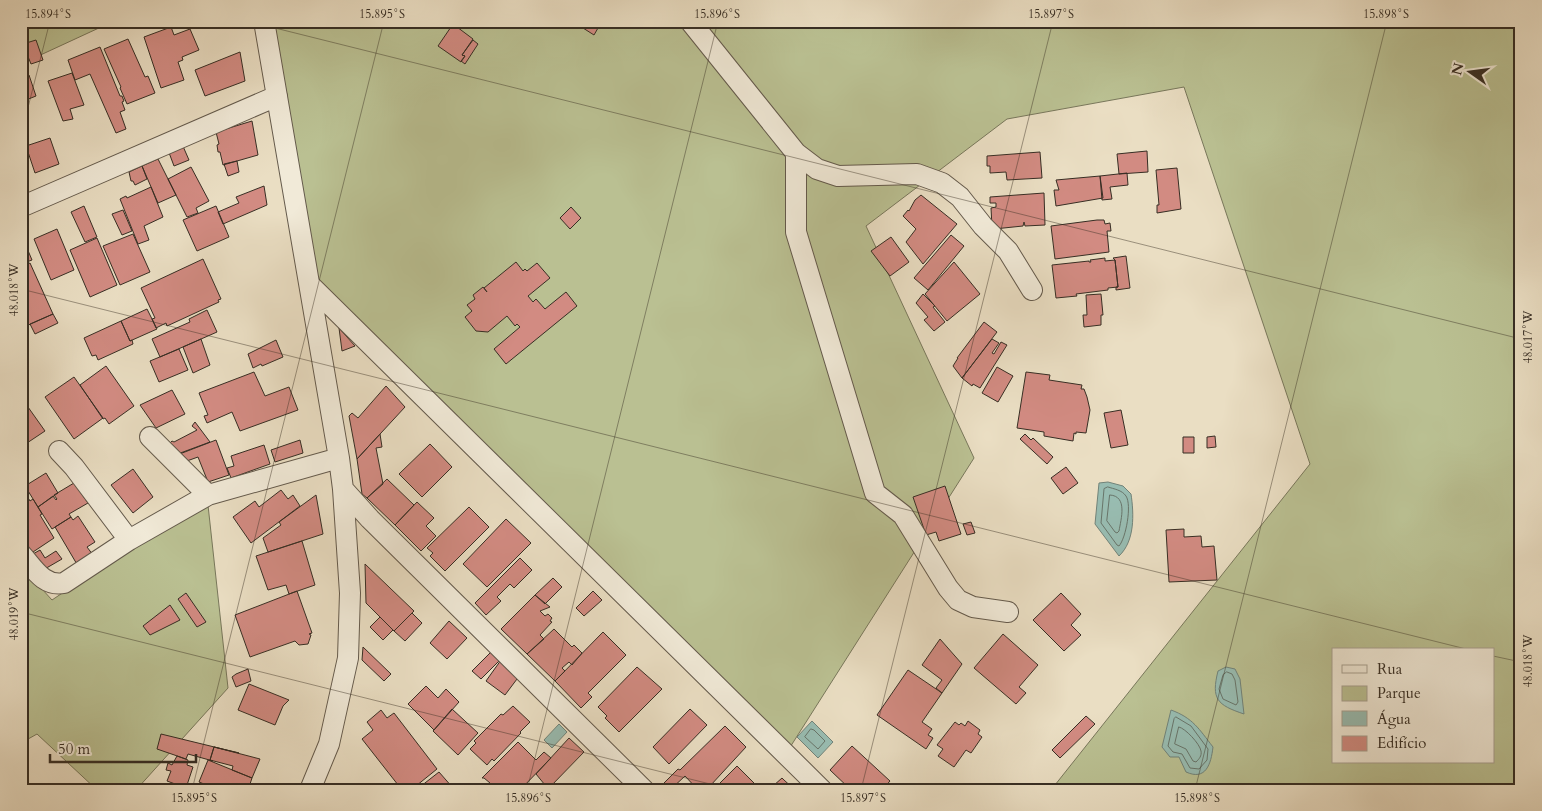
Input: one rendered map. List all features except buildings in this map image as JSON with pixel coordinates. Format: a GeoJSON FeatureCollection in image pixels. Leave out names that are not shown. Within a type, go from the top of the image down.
{"type":"FeatureCollection","features":[{"type":"Feature","properties":{"kind":"street"},"geometry":{"type":"LineString","coordinates":[[264,21],[339,458],[350,593],[348,658],[328,744],[311,787]]}},
{"type":"Feature","properties":{"kind":"street"},"geometry":{"type":"LineString","coordinates":[[690,21],[796,153],[817,169],[838,176],[917,174],[942,183],[960,197],[982,226],[1008,251],[1032,290]]}},
{"type":"Feature","properties":{"kind":"street"},"geometry":{"type":"LineString","coordinates":[[21,207],[277,96]]}},
{"type":"Feature","properties":{"kind":"street"},"geometry":{"type":"LineString","coordinates":[[796,153],[796,232],[874,493],[903,515],[948,588],[958,600],[973,607],[1008,612]]}},
{"type":"Feature","properties":{"kind":"street"},"geometry":{"type":"LineString","coordinates":[[310,286],[822,790]]}},
{"type":"Feature","properties":{"kind":"street"},"geometry":{"type":"LineString","coordinates":[[150,437],[208,495]]}},
{"type":"Feature","properties":{"kind":"street"},"geometry":{"type":"LineString","coordinates":[[59,451],[74,467],[129,540]]}},
{"type":"Feature","properties":{"kind":"street"},"geometry":{"type":"LineString","coordinates":[[21,554],[44,580],[50,584],[64,583],[129,540],[208,495],[339,458]]}},
{"type":"Feature","properties":{"kind":"street"},"geometry":{"type":"LineString","coordinates":[[343,489],[370,520],[644,790]]}},
{"type":"Feature","properties":{"kind":"green space"},"geometry":{"type":"Polygon","coordinates":[[[21,21],[114,21],[21,64],[21,21]]]}},
{"type":"Feature","properties":{"kind":"green space"},"geometry":{"type":"Polygon","coordinates":[[[269,21],[1521,21],[1521,790],[1051,790],[1310,464],[1184,87],[1007,119],[866,226],[974,458],[787,752],[316,291],[269,21]]]}},
{"type":"Feature","properties":{"kind":"green space"},"geometry":{"type":"Polygon","coordinates":[[[207,496],[228,688],[136,790],[97,790],[37,734],[21,743],[21,566],[52,600],[207,496]]]}},
{"type":"Feature","properties":{"kind":"water"},"geometry":{"type":"Polygon","coordinates":[[[1108,482],[1123,486],[1131,494],[1133,518],[1131,535],[1119,556],[1095,524],[1099,483],[1108,482]]]}},
{"type":"Feature","properties":{"kind":"water"},"geometry":{"type":"Polygon","coordinates":[[[1226,667],[1235,669],[1240,679],[1244,714],[1222,704],[1216,695],[1215,688],[1218,671],[1226,667]]]}},
{"type":"Feature","properties":{"kind":"water"},"geometry":{"type":"Polygon","coordinates":[[[1171,710],[1190,720],[1213,747],[1209,765],[1203,773],[1193,774],[1186,772],[1179,757],[1170,757],[1162,747],[1171,710]]]}},
{"type":"Feature","properties":{"kind":"water"},"geometry":{"type":"Polygon","coordinates":[[[812,721],[833,742],[818,758],[797,737],[812,721]]]}},
{"type":"Feature","properties":{"kind":"water"},"geometry":{"type":"Polygon","coordinates":[[[559,724],[567,732],[552,748],[544,740],[559,724]]]}}]}
